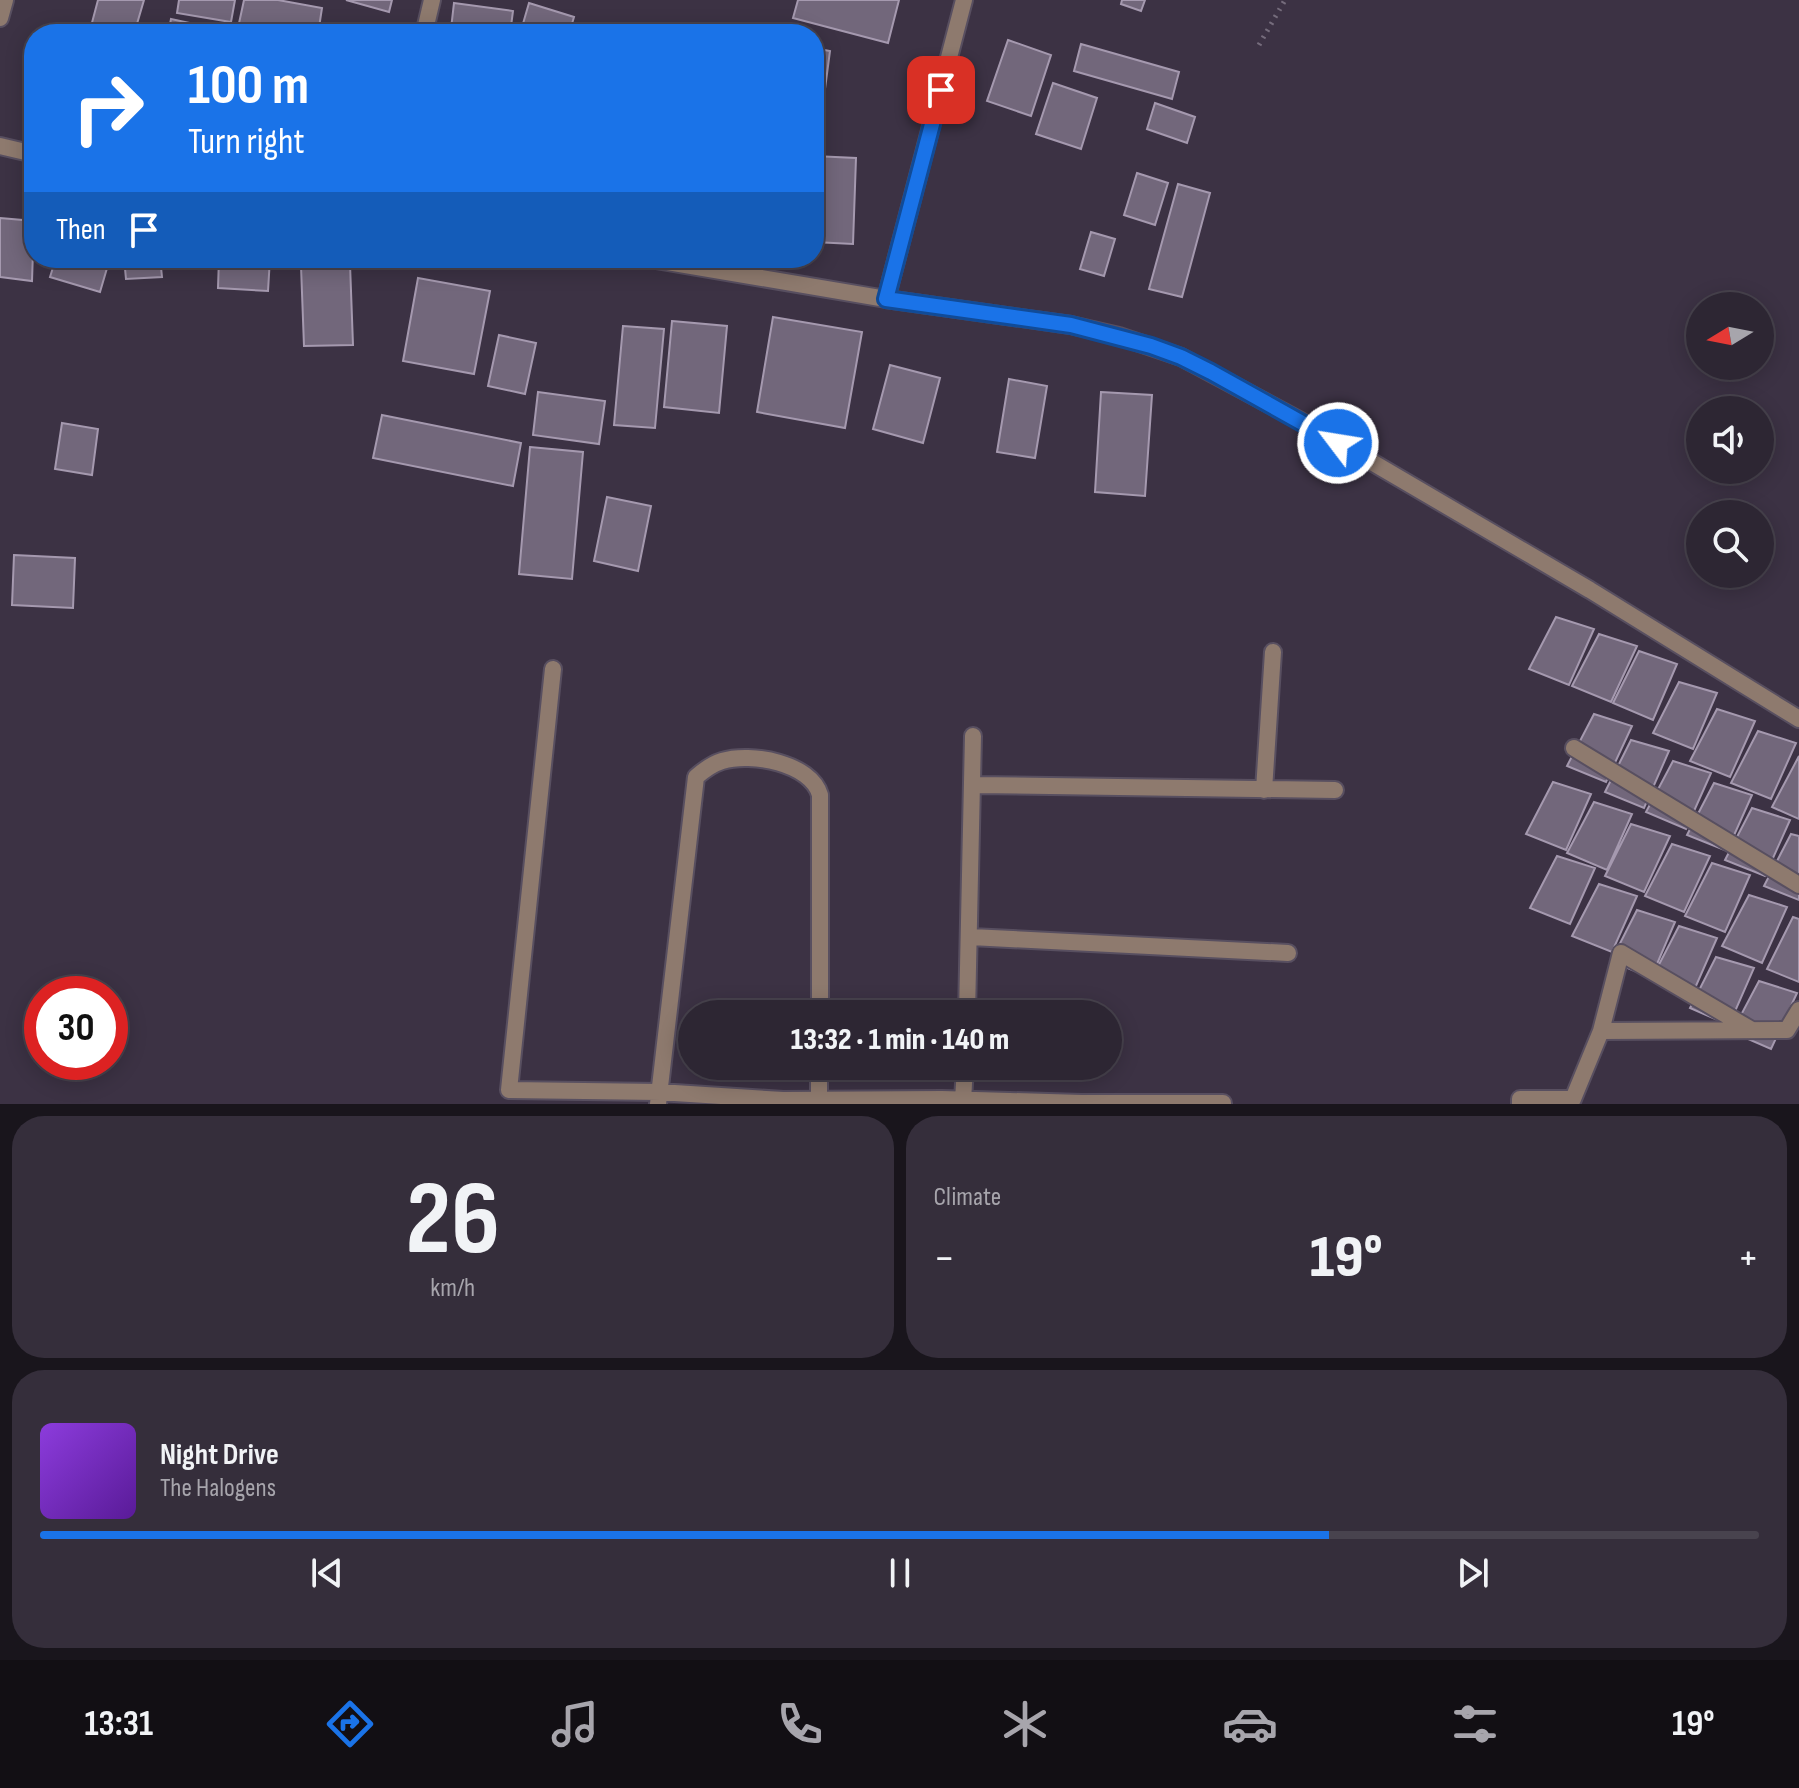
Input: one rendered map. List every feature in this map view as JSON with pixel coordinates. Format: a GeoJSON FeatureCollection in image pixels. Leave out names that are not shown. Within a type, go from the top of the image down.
{"type":"FeatureCollection","features":[{"type":"Feature","properties":{"kind":"street"},"geometry":{"type":"LineString","coordinates":[[0,18],[5,0]]}},
{"type":"Feature","properties":{"kind":"street"},"geometry":{"type":"LineString","coordinates":[[426,24],[432,0]]}},
{"type":"Feature","properties":{"kind":"street"},"geometry":{"type":"LineString","coordinates":[[886,299],[964,0]]}},
{"type":"Feature","properties":{"kind":"street"},"geometry":{"type":"LineString","coordinates":[[0,146],[24,152]]}},
{"type":"Feature","properties":{"kind":"street"},"geometry":{"type":"LineString","coordinates":[[703,268],[886,299],[1071,325],[1119,336],[1181,357],[1312,427],[1590,590],[1799,719]]}},
{"type":"Feature","properties":{"kind":"street"},"geometry":{"type":"LineString","coordinates":[[1264,790],[1273,652]]}},
{"type":"Feature","properties":{"kind":"street"},"geometry":{"type":"LineString","coordinates":[[553,669],[508,1097],[1230,1104]]}},
{"type":"Feature","properties":{"kind":"street"},"geometry":{"type":"LineString","coordinates":[[968,1000],[973,736]]}},
{"type":"Feature","properties":{"kind":"street"},"geometry":{"type":"LineString","coordinates":[[1574,748],[1799,885]]}},
{"type":"Feature","properties":{"kind":"street"},"geometry":{"type":"LineString","coordinates":[[658,1098],[696,777],[721,761],[737,757],[795,767],[817,784],[820,795],[820,1000]]}},
{"type":"Feature","properties":{"kind":"street"},"geometry":{"type":"LineString","coordinates":[[973,785],[1335,790]]}},
{"type":"Feature","properties":{"kind":"street"},"geometry":{"type":"LineString","coordinates":[[971,937],[1288,953]]}},
{"type":"Feature","properties":{"kind":"street"},"geometry":{"type":"LineString","coordinates":[[1520,1104],[1520,1099],[1573,1099],[1601,1031],[1621,953],[1753,1030]]}},
{"type":"Feature","properties":{"kind":"street"},"geometry":{"type":"LineString","coordinates":[[1601,1031],[1787,1030],[1799,1010]]}},
{"type":"Feature","properties":{"kind":"street"},"geometry":{"type":"LineString","coordinates":[[819,1080],[819,1100]]}},
{"type":"Feature","properties":{"kind":"street"},"geometry":{"type":"LineString","coordinates":[[963,1101],[964,1080]]}},
{"type":"Feature","properties":{"kind":"path"},"geometry":{"type":"LineString","coordinates":[[1259,45],[1285,0]]}},
{"type":"Feature","properties":{"kind":"building"},"geometry":{"type":"Polygon","coordinates":[[[98,0],[144,0],[137,24],[92,24],[98,0]]]}},
{"type":"Feature","properties":{"kind":"building"},"geometry":{"type":"Polygon","coordinates":[[[179,0],[235,0],[231,22],[177,13],[179,0]]]}},
{"type":"Feature","properties":{"kind":"building"},"geometry":{"type":"Polygon","coordinates":[[[244,0],[278,0],[322,8],[320,24],[239,24],[244,0]]]}},
{"type":"Feature","properties":{"kind":"building"},"geometry":{"type":"Polygon","coordinates":[[[346,0],[392,0],[389,12],[346,0]]]}},
{"type":"Feature","properties":{"kind":"building"},"geometry":{"type":"Polygon","coordinates":[[[798,0],[899,0],[888,43],[793,18],[798,0]]]}},
{"type":"Feature","properties":{"kind":"building"},"geometry":{"type":"Polygon","coordinates":[[[1122,0],[1145,0],[1141,11],[1121,4],[1122,0]]]}},
{"type":"Feature","properties":{"kind":"building"},"geometry":{"type":"Polygon","coordinates":[[[454,3],[513,11],[511,24],[452,24],[454,3]]]}},
{"type":"Feature","properties":{"kind":"building"},"geometry":{"type":"Polygon","coordinates":[[[529,3],[574,17],[572,24],[523,24],[529,3]]]}},
{"type":"Feature","properties":{"kind":"building"},"geometry":{"type":"Polygon","coordinates":[[[171,19],[194,24],[170,24],[171,19]]]}},
{"type":"Feature","properties":{"kind":"building"},"geometry":{"type":"Polygon","coordinates":[[[1008,40],[1051,55],[1031,116],[987,101],[1008,40]]]}},
{"type":"Feature","properties":{"kind":"building"},"geometry":{"type":"Polygon","coordinates":[[[1081,44],[1179,72],[1172,99],[1074,71],[1081,44]]]}},
{"type":"Feature","properties":{"kind":"building"},"geometry":{"type":"Polygon","coordinates":[[[824,50],[830,51],[824,96],[824,50]]]}},
{"type":"Feature","properties":{"kind":"building"},"geometry":{"type":"Polygon","coordinates":[[[1053,83],[1097,98],[1081,149],[1036,134],[1053,83]]]}},
{"type":"Feature","properties":{"kind":"building"},"geometry":{"type":"Polygon","coordinates":[[[1155,103],[1195,117],[1187,143],[1147,129],[1155,103]]]}},
{"type":"Feature","properties":{"kind":"building"},"geometry":{"type":"Polygon","coordinates":[[[824,156],[856,158],[853,244],[824,243],[824,156]]]}},
{"type":"Feature","properties":{"kind":"building"},"geometry":{"type":"Polygon","coordinates":[[[1137,173],[1168,183],[1155,225],[1124,215],[1137,173]]]}},
{"type":"Feature","properties":{"kind":"building"},"geometry":{"type":"Polygon","coordinates":[[[1178,184],[1210,193],[1182,297],[1149,289],[1178,184]]]}},
{"type":"Feature","properties":{"kind":"building"},"geometry":{"type":"Polygon","coordinates":[[[0,218],[24,220],[24,268],[32,268],[32,281],[0,277],[0,218]]]}},
{"type":"Feature","properties":{"kind":"building"},"geometry":{"type":"Polygon","coordinates":[[[1091,232],[1115,239],[1104,276],[1080,269],[1091,232]]]}},
{"type":"Feature","properties":{"kind":"building"},"geometry":{"type":"Polygon","coordinates":[[[53,268],[107,268],[100,292],[50,277],[53,268]]]}},
{"type":"Feature","properties":{"kind":"building"},"geometry":{"type":"Polygon","coordinates":[[[125,268],[161,268],[162,277],[126,279],[125,268]]]}},
{"type":"Feature","properties":{"kind":"building"},"geometry":{"type":"Polygon","coordinates":[[[219,268],[269,268],[268,291],[218,288],[219,268]]]}},
{"type":"Feature","properties":{"kind":"building"},"geometry":{"type":"Polygon","coordinates":[[[301,268],[350,268],[353,345],[304,346],[301,268]]]}},
{"type":"Feature","properties":{"kind":"building"},"geometry":{"type":"Polygon","coordinates":[[[418,278],[490,291],[474,374],[403,361],[418,278]]]}},
{"type":"Feature","properties":{"kind":"building"},"geometry":{"type":"Polygon","coordinates":[[[773,317],[862,332],[845,428],[757,412],[773,317]]]}},
{"type":"Feature","properties":{"kind":"building"},"geometry":{"type":"Polygon","coordinates":[[[672,321],[727,326],[719,413],[664,407],[672,321]]]}},
{"type":"Feature","properties":{"kind":"building"},"geometry":{"type":"Polygon","coordinates":[[[623,326],[664,329],[655,428],[614,425],[623,326]]]}},
{"type":"Feature","properties":{"kind":"building"},"geometry":{"type":"Polygon","coordinates":[[[499,335],[536,343],[525,394],[488,386],[499,335]]]}},
{"type":"Feature","properties":{"kind":"building"},"geometry":{"type":"Polygon","coordinates":[[[890,365],[940,378],[923,443],[873,429],[890,365]]]}},
{"type":"Feature","properties":{"kind":"building"},"geometry":{"type":"Polygon","coordinates":[[[1009,379],[1047,386],[1035,458],[997,452],[1009,379]]]}},
{"type":"Feature","properties":{"kind":"building"},"geometry":{"type":"Polygon","coordinates":[[[538,392],[605,401],[599,444],[533,435],[538,392]]]}},
{"type":"Feature","properties":{"kind":"building"},"geometry":{"type":"Polygon","coordinates":[[[1101,392],[1152,395],[1145,496],[1095,492],[1101,392]]]}},
{"type":"Feature","properties":{"kind":"building"},"geometry":{"type":"Polygon","coordinates":[[[382,415],[521,443],[513,486],[373,458],[382,415]]]}},
{"type":"Feature","properties":{"kind":"building"},"geometry":{"type":"Polygon","coordinates":[[[62,423],[98,429],[92,475],[55,469],[62,423]]]}},
{"type":"Feature","properties":{"kind":"building"},"geometry":{"type":"Polygon","coordinates":[[[530,447],[583,452],[572,579],[519,574],[530,447]]]}},
{"type":"Feature","properties":{"kind":"building"},"geometry":{"type":"Polygon","coordinates":[[[607,497],[651,506],[638,571],[594,561],[607,497]]]}},
{"type":"Feature","properties":{"kind":"building"},"geometry":{"type":"Polygon","coordinates":[[[14,555],[75,558],[73,608],[12,605],[14,555]]]}},
{"type":"Feature","properties":{"kind":"building"},"geometry":{"type":"Polygon","coordinates":[[[1556,617],[1594,629],[1569,685],[1529,669],[1556,617]]]}},
{"type":"Feature","properties":{"kind":"building"},"geometry":{"type":"Polygon","coordinates":[[[1599,634],[1637,646],[1611,702],[1572,686],[1599,634]]]}},
{"type":"Feature","properties":{"kind":"building"},"geometry":{"type":"Polygon","coordinates":[[[1639,651],[1677,664],[1653,720],[1613,703],[1639,651]]]}},
{"type":"Feature","properties":{"kind":"building"},"geometry":{"type":"Polygon","coordinates":[[[1679,682],[1717,693],[1693,749],[1653,733],[1679,682]]]}},
{"type":"Feature","properties":{"kind":"building"},"geometry":{"type":"Polygon","coordinates":[[[1717,709],[1755,721],[1730,777],[1690,761],[1717,709]]]}},
{"type":"Feature","properties":{"kind":"building"},"geometry":{"type":"Polygon","coordinates":[[[1594,714],[1632,726],[1606,782],[1567,766],[1594,714]]]}},
{"type":"Feature","properties":{"kind":"building"},"geometry":{"type":"Polygon","coordinates":[[[1758,731],[1796,743],[1771,799],[1731,783],[1758,731]]]}},
{"type":"Feature","properties":{"kind":"building"},"geometry":{"type":"Polygon","coordinates":[[[1631,740],[1669,751],[1644,808],[1605,792],[1631,740]]]}},
{"type":"Feature","properties":{"kind":"building"},"geometry":{"type":"Polygon","coordinates":[[[1799,756],[1799,819],[1772,807],[1799,756]]]}},
{"type":"Feature","properties":{"kind":"building"},"geometry":{"type":"Polygon","coordinates":[[[1673,761],[1711,773],[1686,829],[1646,812],[1673,761]]]}},
{"type":"Feature","properties":{"kind":"building"},"geometry":{"type":"Polygon","coordinates":[[[1553,782],[1591,794],[1566,850],[1526,834],[1553,782]]]}},
{"type":"Feature","properties":{"kind":"building"},"geometry":{"type":"Polygon","coordinates":[[[1714,783],[1752,795],[1727,851],[1687,835],[1714,783]]]}},
{"type":"Feature","properties":{"kind":"building"},"geometry":{"type":"Polygon","coordinates":[[[1594,802],[1632,814],[1607,870],[1567,853],[1594,802]]]}},
{"type":"Feature","properties":{"kind":"building"},"geometry":{"type":"Polygon","coordinates":[[[1752,808],[1790,820],[1765,876],[1725,860],[1752,808]]]}},
{"type":"Feature","properties":{"kind":"building"},"geometry":{"type":"Polygon","coordinates":[[[1631,824],[1670,836],[1644,892],[1605,876],[1631,824]]]}},
{"type":"Feature","properties":{"kind":"building"},"geometry":{"type":"Polygon","coordinates":[[[1791,834],[1799,836],[1799,900],[1764,886],[1791,834]]]}},
{"type":"Feature","properties":{"kind":"building"},"geometry":{"type":"Polygon","coordinates":[[[1672,844],[1710,856],[1684,912],[1645,896],[1672,844]]]}},
{"type":"Feature","properties":{"kind":"building"},"geometry":{"type":"Polygon","coordinates":[[[1557,856],[1595,868],[1570,924],[1530,908],[1557,856]]]}},
{"type":"Feature","properties":{"kind":"building"},"geometry":{"type":"Polygon","coordinates":[[[1712,863],[1750,875],[1725,932],[1685,916],[1712,863]]]}},
{"type":"Feature","properties":{"kind":"building"},"geometry":{"type":"Polygon","coordinates":[[[1599,884],[1637,896],[1612,952],[1572,936],[1599,884]]]}},
{"type":"Feature","properties":{"kind":"building"},"geometry":{"type":"Polygon","coordinates":[[[1749,895],[1787,907],[1762,963],[1722,946],[1749,895]]]}},
{"type":"Feature","properties":{"kind":"building"},"geometry":{"type":"Polygon","coordinates":[[[1637,910],[1675,922],[1651,978],[1611,961],[1637,910]]]}},
{"type":"Feature","properties":{"kind":"building"},"geometry":{"type":"Polygon","coordinates":[[[1793,917],[1799,919],[1799,982],[1767,969],[1793,917]]]}},
{"type":"Feature","properties":{"kind":"building"},"geometry":{"type":"Polygon","coordinates":[[[1679,926],[1717,938],[1692,995],[1652,978],[1679,926]]]}},
{"type":"Feature","properties":{"kind":"building"},"geometry":{"type":"Polygon","coordinates":[[[1716,957],[1754,968],[1729,1025],[1690,1008],[1716,957]]]}},
{"type":"Feature","properties":{"kind":"building"},"geometry":{"type":"Polygon","coordinates":[[[1759,981],[1797,993],[1771,1049],[1732,1032],[1759,981]]]}},
{"type":"Feature","properties":{"kind":"route"},"geometry":{"type":"LineString","coordinates":[[941,90],[886,299],[1071,325],[1151,346],[1211,372],[1338,443]]}}]}
